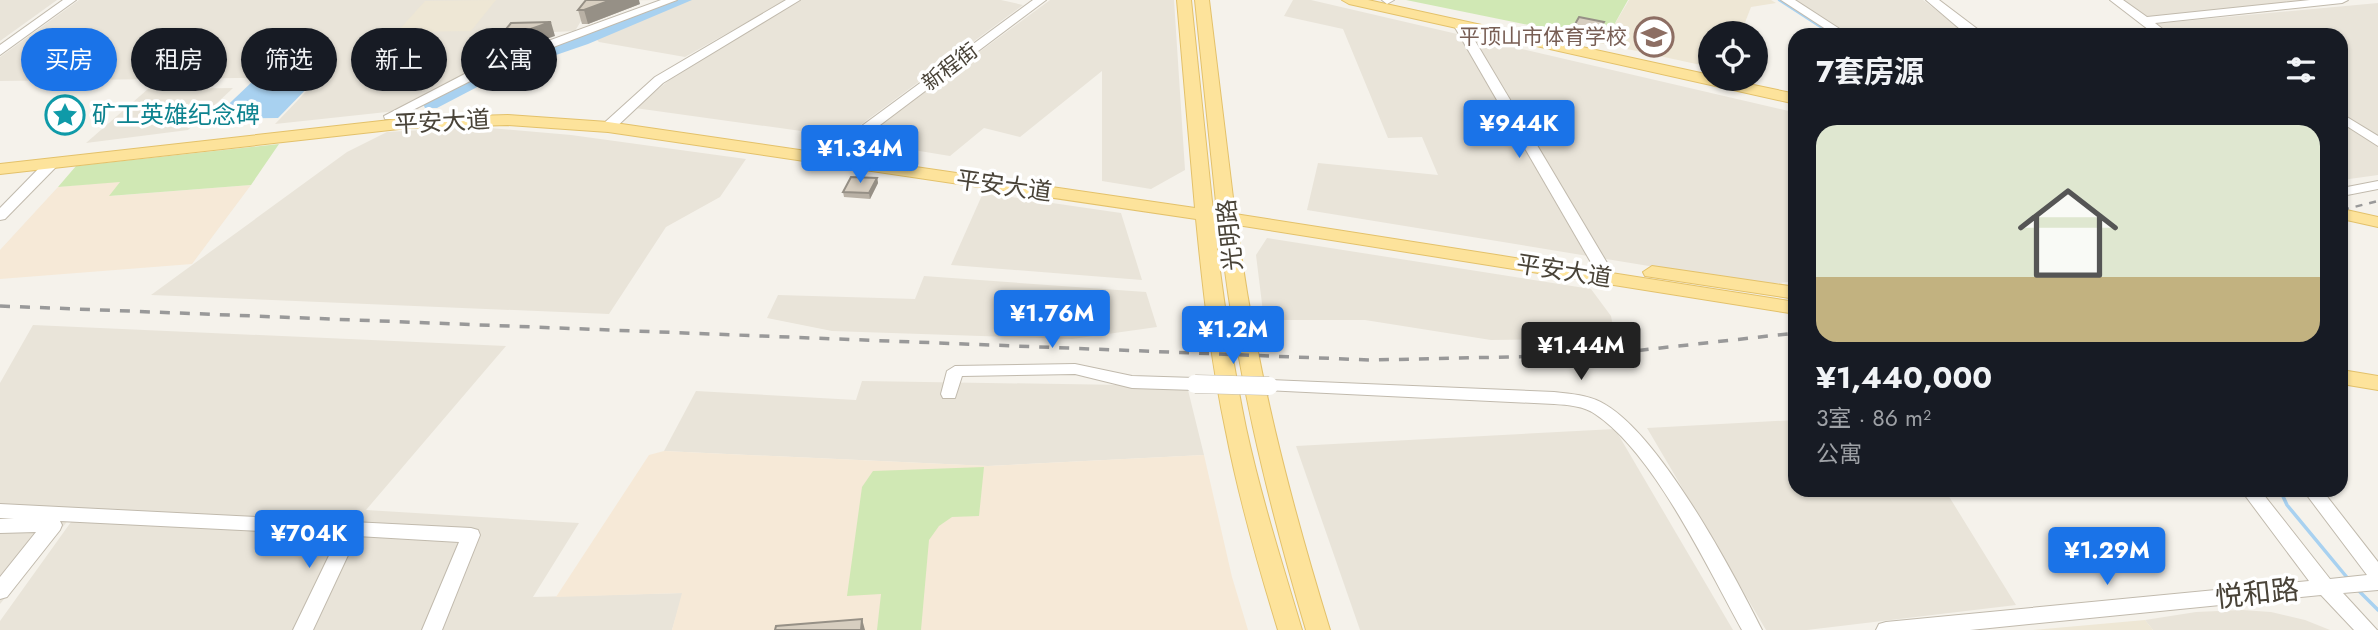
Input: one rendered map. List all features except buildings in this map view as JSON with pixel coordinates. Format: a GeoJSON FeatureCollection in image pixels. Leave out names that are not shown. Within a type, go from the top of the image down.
{"type":"FeatureCollection","features":[{"type":"Feature","properties":{"kind":"main road","name":"光明路"},"geometry":{"type":"LineString","coordinates":[[1184,0],[1213,293],[1230,402],[1260,531],[1290,630]]}},
{"type":"Feature","properties":{"kind":"main road","name":"光明路"},"geometry":{"type":"LineString","coordinates":[[1202,0],[1236,291],[1256,402],[1287,529],[1318,630]]}},
{"type":"Feature","properties":{"kind":"main road"},"geometry":{"type":"LineString","coordinates":[[1349,0],[1788,97]]}},
{"type":"Feature","properties":{"kind":"main road"},"geometry":{"type":"LineString","coordinates":[[1386,0],[1698,69]]}},
{"type":"Feature","properties":{"kind":"main road"},"geometry":{"type":"LineString","coordinates":[[1768,86],[1788,90]]}},
{"type":"Feature","properties":{"kind":"main road","name":"平安大道"},"geometry":{"type":"LineString","coordinates":[[0,161],[390,116],[499,109],[612,122],[1604,271],[1788,292]]}},
{"type":"Feature","properties":{"kind":"main road","name":"平安大道"},"geometry":{"type":"LineString","coordinates":[[0,169],[436,120],[612,122]]}},
{"type":"Feature","properties":{"kind":"main road"},"geometry":{"type":"LineString","coordinates":[[2348,215],[2378,222]]}},
{"type":"Feature","properties":{"kind":"main road"},"geometry":{"type":"LineString","coordinates":[[2348,224],[2378,231]]}},
{"type":"Feature","properties":{"kind":"main road","name":"平安大道"},"geometry":{"type":"LineString","coordinates":[[1604,271],[1788,307]]}},
{"type":"Feature","properties":{"kind":"main road"},"geometry":{"type":"LineString","coordinates":[[2348,378],[2378,383]]}},
{"type":"Feature","properties":{"kind":"main road"},"geometry":{"type":"LineString","coordinates":[[2348,390],[2378,395]]}},
{"type":"Feature","properties":{"kind":"street"},"geometry":{"type":"LineString","coordinates":[[2,48],[70,0]]}},
{"type":"Feature","properties":{"kind":"street"},"geometry":{"type":"LineString","coordinates":[[390,116],[486,68],[671,0]]}},
{"type":"Feature","properties":{"kind":"street"},"geometry":{"type":"LineString","coordinates":[[612,122],[659,80],[794,0]]}},
{"type":"Feature","properties":{"kind":"street","name":"新程街"},"geometry":{"type":"LineString","coordinates":[[832,155],[1040,0]]}},
{"type":"Feature","properties":{"kind":"street"},"geometry":{"type":"LineString","coordinates":[[1787,0],[1832,28]]}},
{"type":"Feature","properties":{"kind":"street"},"geometry":{"type":"LineString","coordinates":[[1933,0],[1967,28]]}},
{"type":"Feature","properties":{"kind":"street"},"geometry":{"type":"LineString","coordinates":[[2116,0],[2154,28]]}},
{"type":"Feature","properties":{"kind":"street"},"geometry":{"type":"LineString","coordinates":[[2142,21],[2342,0]]}},
{"type":"Feature","properties":{"kind":"street"},"geometry":{"type":"LineString","coordinates":[[1459,24],[1604,271]]}},
{"type":"Feature","properties":{"kind":"street"},"geometry":{"type":"LineString","coordinates":[[2348,122],[2378,142]]}},
{"type":"Feature","properties":{"kind":"street"},"geometry":{"type":"LineString","coordinates":[[0,215],[51,164]]}},
{"type":"Feature","properties":{"kind":"street"},"geometry":{"type":"LineString","coordinates":[[2348,191],[2378,185]]}},
{"type":"Feature","properties":{"kind":"street"},"geometry":{"type":"LineString","coordinates":[[949,394],[955,372],[1075,369],[1132,382],[1554,398],[1583,402],[1601,409],[1640,447],[1669,488],[1752,630]]}},
{"type":"Feature","properties":{"kind":"street"},"geometry":{"type":"LineString","coordinates":[[2256,497],[2367,630]]}},
{"type":"Feature","properties":{"kind":"street"},"geometry":{"type":"LineString","coordinates":[[2317,497],[2375,580]]}},
{"type":"Feature","properties":{"kind":"street"},"geometry":{"type":"LineString","coordinates":[[0,512],[471,534],[432,630]]}},
{"type":"Feature","properties":{"kind":"street"},"geometry":{"type":"LineString","coordinates":[[0,526],[53,525],[0,591]]}},
{"type":"Feature","properties":{"kind":"street"},"geometry":{"type":"LineString","coordinates":[[303,630],[352,528]]}},
{"type":"Feature","properties":{"kind":"street","name":"悦和路"},"geometry":{"type":"LineString","coordinates":[[1886,630],[2375,580]]}},
{"type":"Feature","properties":{"kind":"shaded area"},"geometry":{"type":"Polygon","coordinates":[[[0,0],[57,0],[0,41],[0,0]]]}},
{"type":"Feature","properties":{"kind":"shaded area"},"geometry":{"type":"Polygon","coordinates":[[[79,0],[660,0],[593,1],[575,31],[557,32],[557,28],[461,28],[461,81],[447,87],[447,28],[351,28],[351,91],[439,91],[396,111],[275,124],[307,91],[337,91],[337,28],[241,28],[241,78],[227,78],[227,28],[131,28],[131,79],[117,80],[117,28],[40,28],[79,0]]]}},
{"type":"Feature","properties":{"kind":"shaded area"},"geometry":{"type":"Polygon","coordinates":[[[496,0],[473,28],[447,31],[447,28],[401,28],[425,1],[496,0]]]}},
{"type":"Feature","properties":{"kind":"shaded area"},"geometry":{"type":"Polygon","coordinates":[[[688,0],[786,0],[685,57],[599,42],[595,38],[688,0]]]}},
{"type":"Feature","properties":{"kind":"shaded area"},"geometry":{"type":"Polygon","coordinates":[[[801,0],[1001,0],[1023,5],[844,137],[635,108],[689,64],[801,0]]]}},
{"type":"Feature","properties":{"kind":"shaded area"},"geometry":{"type":"Polygon","coordinates":[[[1050,0],[1174,0],[1185,170],[1151,189],[1102,181],[1102,71],[1020,137],[984,128],[950,156],[858,141],[1050,0]]]}},
{"type":"Feature","properties":{"kind":"shaded area"},"geometry":{"type":"Polygon","coordinates":[[[1293,0],[1311,0],[1788,111],[1788,282],[1765,285],[1307,210],[1318,163],[1438,175],[1422,137],[1388,138],[1343,29],[1284,16],[1293,0]]]}},
{"type":"Feature","properties":{"kind":"shaded area","name":"平顶山市体育学校"},"geometry":{"type":"Polygon","coordinates":[[[1629,0],[1771,0],[1776,3],[1751,7],[1746,21],[1698,21],[1698,64],[1595,42],[1602,31],[1610,32],[1629,0]]]}},
{"type":"Feature","properties":{"kind":"shaded area"},"geometry":{"type":"Polygon","coordinates":[[[1791,0],[1923,0],[1959,28],[1835,28],[1791,0]]]}},
{"type":"Feature","properties":{"kind":"shaded area"},"geometry":{"type":"Polygon","coordinates":[[[2123,0],[2318,0],[2144,17],[2123,0]]]}},
{"type":"Feature","properties":{"kind":"shaded area"},"geometry":{"type":"Polygon","coordinates":[[[2378,3],[2378,140],[2348,120],[2348,28],[2158,28],[2151,24],[2378,3]]]}},
{"type":"Feature","properties":{"kind":"shaded area"},"geometry":{"type":"Polygon","coordinates":[[[21,42],[21,81],[0,81],[0,57],[21,42]]]}},
{"type":"Feature","properties":{"kind":"shaded area"},"geometry":{"type":"Polygon","coordinates":[[[227,88],[233,88],[188,130],[86,143],[146,91],[227,91],[227,88]]]}},
{"type":"Feature","properties":{"kind":"shaded area"},"geometry":{"type":"Polygon","coordinates":[[[2348,124],[2378,144],[2378,175],[2348,179],[2348,124]]]}},
{"type":"Feature","properties":{"kind":"shaded area"},"geometry":{"type":"Polygon","coordinates":[[[478,127],[571,135],[746,159],[720,197],[666,227],[609,314],[151,295],[347,152],[387,132],[478,127]]]}},
{"type":"Feature","properties":{"kind":"shaded area"},"geometry":{"type":"Polygon","coordinates":[[[121,181],[110,196],[251,185],[192,264],[0,279],[0,250],[58,187],[121,181]]]}},
{"type":"Feature","properties":{"kind":"shaded area"},"geometry":{"type":"Polygon","coordinates":[[[983,193],[1121,213],[1142,280],[951,265],[983,193]]]}},
{"type":"Feature","properties":{"kind":"shaded area"},"geometry":{"type":"Polygon","coordinates":[[[1267,238],[1591,289],[1611,316],[1616,342],[1566,348],[1563,339],[1491,340],[1365,320],[1264,320],[1256,255],[1267,238]]]}},
{"type":"Feature","properties":{"kind":"shaded area"},"geometry":{"type":"Polygon","coordinates":[[[924,276],[1146,292],[1157,327],[1072,339],[832,331],[767,318],[778,295],[915,299],[924,276]]]}},
{"type":"Feature","properties":{"kind":"shaded area"},"geometry":{"type":"Polygon","coordinates":[[[33,325],[506,346],[366,510],[579,523],[533,597],[683,593],[672,630],[0,630],[0,621],[81,508],[0,506],[0,383],[33,325]]]}},
{"type":"Feature","properties":{"kind":"shaded area"},"geometry":{"type":"Polygon","coordinates":[[[862,381],[1187,386],[1204,455],[988,466],[664,451],[696,391],[856,400],[862,381]]]}},
{"type":"Feature","properties":{"kind":"shaded area"},"geometry":{"type":"Polygon","coordinates":[[[1788,420],[1788,497],[1949,497],[2016,605],[1807,630],[1766,630],[1647,428],[1788,420]]]}},
{"type":"Feature","properties":{"kind":"shaded area"},"geometry":{"type":"Polygon","coordinates":[[[1615,429],[1733,630],[1360,630],[1296,446],[1615,429]]]}},
{"type":"Feature","properties":{"kind":"shaded area"},"geometry":{"type":"Polygon","coordinates":[[[664,451],[988,466],[1204,455],[1232,577],[1248,630],[672,630],[682,593],[556,597],[649,455],[664,451]]]}},
{"type":"Feature","properties":{"kind":"shaded area"},"geometry":{"type":"Polygon","coordinates":[[[0,517],[70,518],[0,604],[0,517]]]}},
{"type":"Feature","properties":{"kind":"shaded area"},"geometry":{"type":"Polygon","coordinates":[[[2196,612],[2271,612],[2305,620],[2330,630],[2153,630],[2145,620],[2196,612]]]}},
{"type":"Feature","properties":{"kind":"shaded area"},"geometry":{"type":"Polygon","coordinates":[[[2145,620],[2153,630],[2033,630],[2145,620]]]}},
{"type":"Feature","properties":{"kind":"green space"},"geometry":{"type":"Polygon","coordinates":[[[1406,0],[1628,0],[1610,32],[1578,26],[1573,34],[1406,0]]]}},
{"type":"Feature","properties":{"kind":"green space"},"geometry":{"type":"Polygon","coordinates":[[[279,144],[251,185],[109,196],[120,182],[58,187],[76,166],[279,144]]]}},
{"type":"Feature","properties":{"kind":"green space"},"geometry":{"type":"Polygon","coordinates":[[[984,467],[979,516],[952,517],[939,526],[929,540],[921,630],[877,630],[881,594],[847,596],[862,487],[873,471],[984,467]]]}},
{"type":"Feature","properties":{"kind":"water"},"geometry":{"type":"Polygon","coordinates":[[[242,91],[304,91],[278,118],[213,119],[242,91]]]}},
{"type":"Feature","properties":{"kind":"waterway"},"geometry":{"type":"LineString","coordinates":[[431,104],[498,70],[582,41],[685,0]]}},
{"type":"Feature","properties":{"kind":"waterway"},"geometry":{"type":"LineString","coordinates":[[1779,0],[1822,28]]}},
{"type":"Feature","properties":{"kind":"waterway"},"geometry":{"type":"LineString","coordinates":[[2283,497],[2350,581]]}},
{"type":"Feature","properties":{"kind":"waterway"},"geometry":{"type":"LineString","coordinates":[[2357,589],[2378,610]]}},
{"type":"Feature","properties":{"kind":"railway"},"geometry":{"type":"LineString","coordinates":[[2348,208],[2378,201]]}},
{"type":"Feature","properties":{"kind":"railway"},"geometry":{"type":"LineString","coordinates":[[0,306],[1371,360],[1597,355],[1788,334]]}},
{"type":"Feature","properties":{"kind":"place","name":"平顶山市体育学校"},"geometry":{"type":"Point","coordinates":[1654,37]}},
{"type":"Feature","properties":{"kind":"place","name":"矿工英雄纪念碑"},"geometry":{"type":"Point","coordinates":[65,115]}}]}
